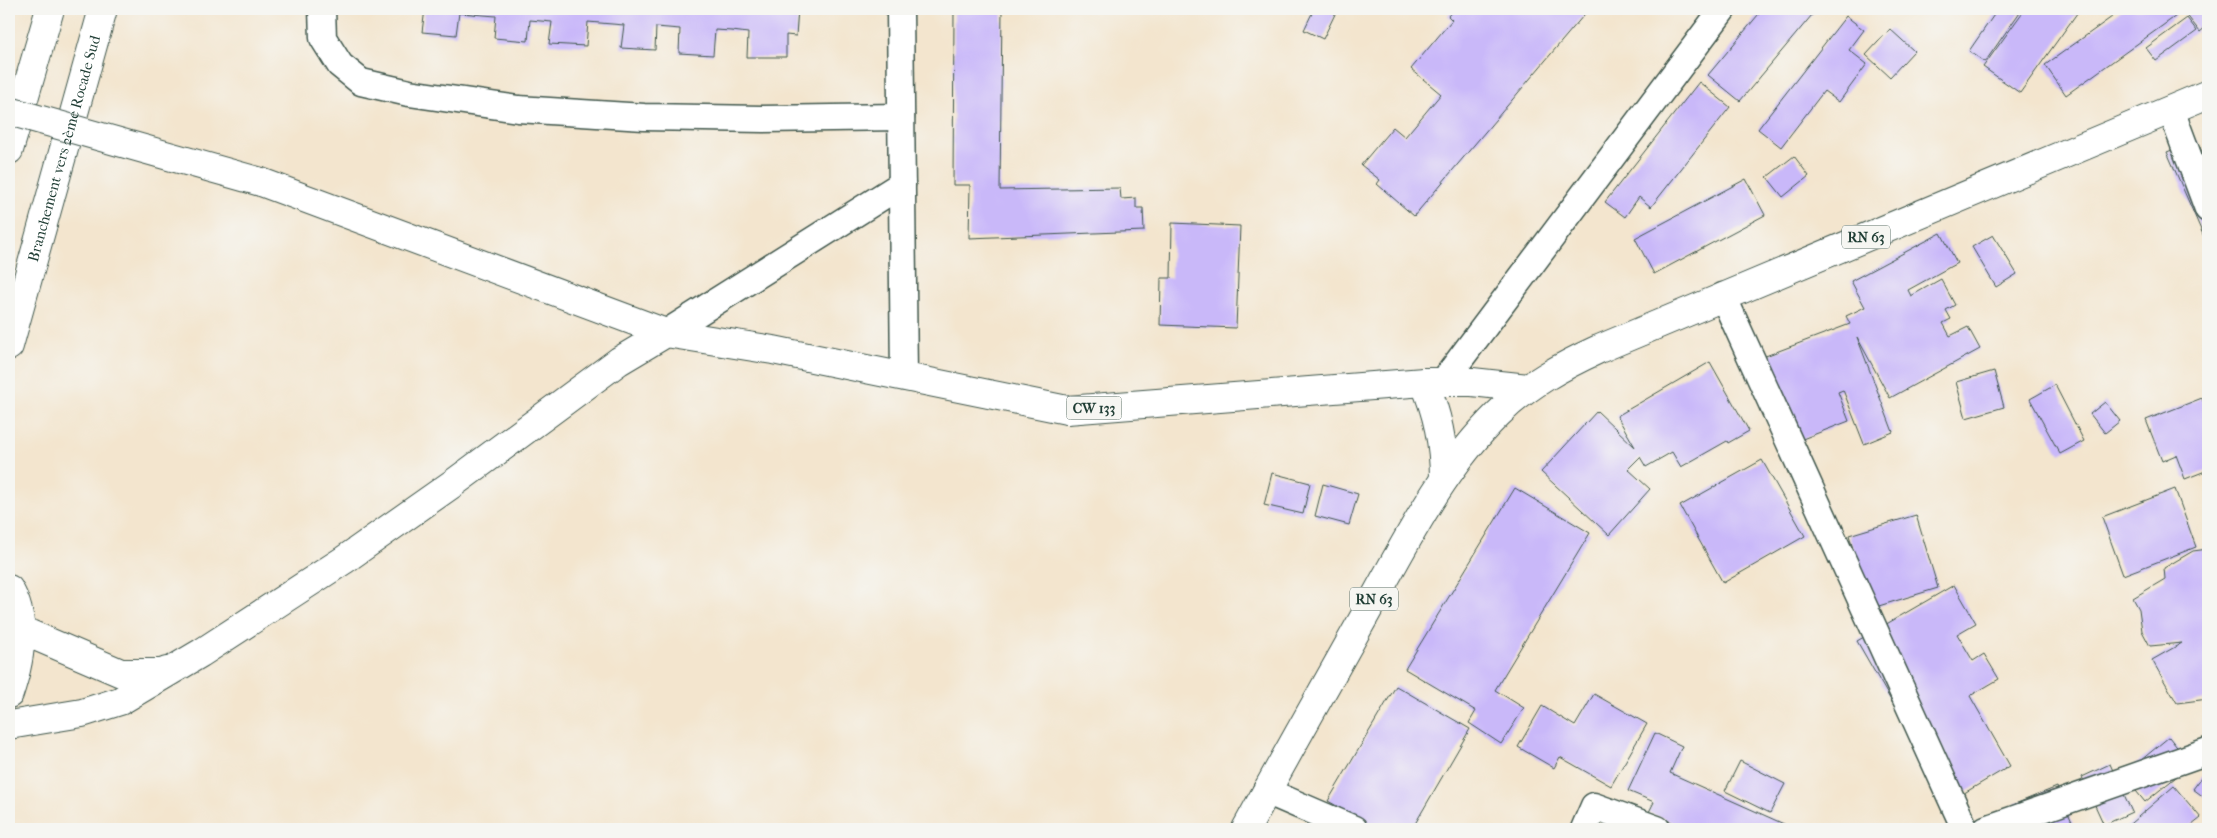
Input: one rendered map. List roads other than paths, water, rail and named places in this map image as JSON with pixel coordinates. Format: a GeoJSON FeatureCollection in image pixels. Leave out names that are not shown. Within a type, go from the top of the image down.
{"type":"FeatureCollection","features":[{"type":"Feature","properties":{"kind":"main road"},"geometry":{"type":"LineString","coordinates":[[9,150],[50,9]]}},
{"type":"Feature","properties":{"kind":"main road","name":"Branchement vers 2ème Rocade Sud"},"geometry":{"type":"LineString","coordinates":[[9,346],[103,9]]}},
{"type":"Feature","properties":{"kind":"main road","name":"RN 63"},"geometry":{"type":"LineString","coordinates":[[1246,829],[1421,516],[1444,479],[1469,445],[1499,413],[1528,388],[1559,368],[1723,296],[2208,94]]}},
{"type":"Feature","properties":{"kind":"main road","name":"CW 133"},"geometry":{"type":"LineString","coordinates":[[9,111],[261,182],[666,333],[773,350],[1067,410],[1433,382],[1472,382],[1528,388]]}},
{"type":"Feature","properties":{"kind":"main road"},"geometry":{"type":"LineString","coordinates":[[9,725],[82,713],[120,701],[201,653],[344,560],[455,482],[619,361],[666,333]]}},
{"type":"Feature","properties":{"kind":"main road"},"geometry":{"type":"LineString","coordinates":[[1433,382],[1442,438],[1444,479]]}},
{"type":"Feature","properties":{"kind":"main road"},"geometry":{"type":"LineString","coordinates":[[9,589],[21,630],[18,660],[9,694]]}},
{"type":"Feature","properties":{"kind":"main road"},"geometry":{"type":"LineString","coordinates":[[21,630],[122,673],[162,673],[201,653]]}},
{"type":"Feature","properties":{"kind":"street"},"geometry":{"type":"LineString","coordinates":[[322,9],[324,38],[340,65],[361,82],[409,93],[518,109],[644,117],[763,119],[901,117]]}},
{"type":"Feature","properties":{"kind":"street"},"geometry":{"type":"LineString","coordinates":[[900,9],[904,377]]}},
{"type":"Feature","properties":{"kind":"street"},"geometry":{"type":"LineString","coordinates":[[1433,382],[1723,9]]}},
{"type":"Feature","properties":{"kind":"street"},"geometry":{"type":"LineString","coordinates":[[2172,110],[2208,209]]}},
{"type":"Feature","properties":{"kind":"street"},"geometry":{"type":"LineString","coordinates":[[666,333],[902,184]]}},
{"type":"Feature","properties":{"kind":"street"},"geometry":{"type":"LineString","coordinates":[[1723,296],[1965,829]]}},
{"type":"Feature","properties":{"kind":"street"},"geometry":{"type":"LineString","coordinates":[[1986,829],[2208,751]]}},
{"type":"Feature","properties":{"kind":"street"},"geometry":{"type":"LineString","coordinates":[[1266,791],[1354,829]]}},
{"type":"Feature","properties":{"kind":"street"},"geometry":{"type":"LineString","coordinates":[[1584,829],[1594,806],[1657,829]]}}]}
